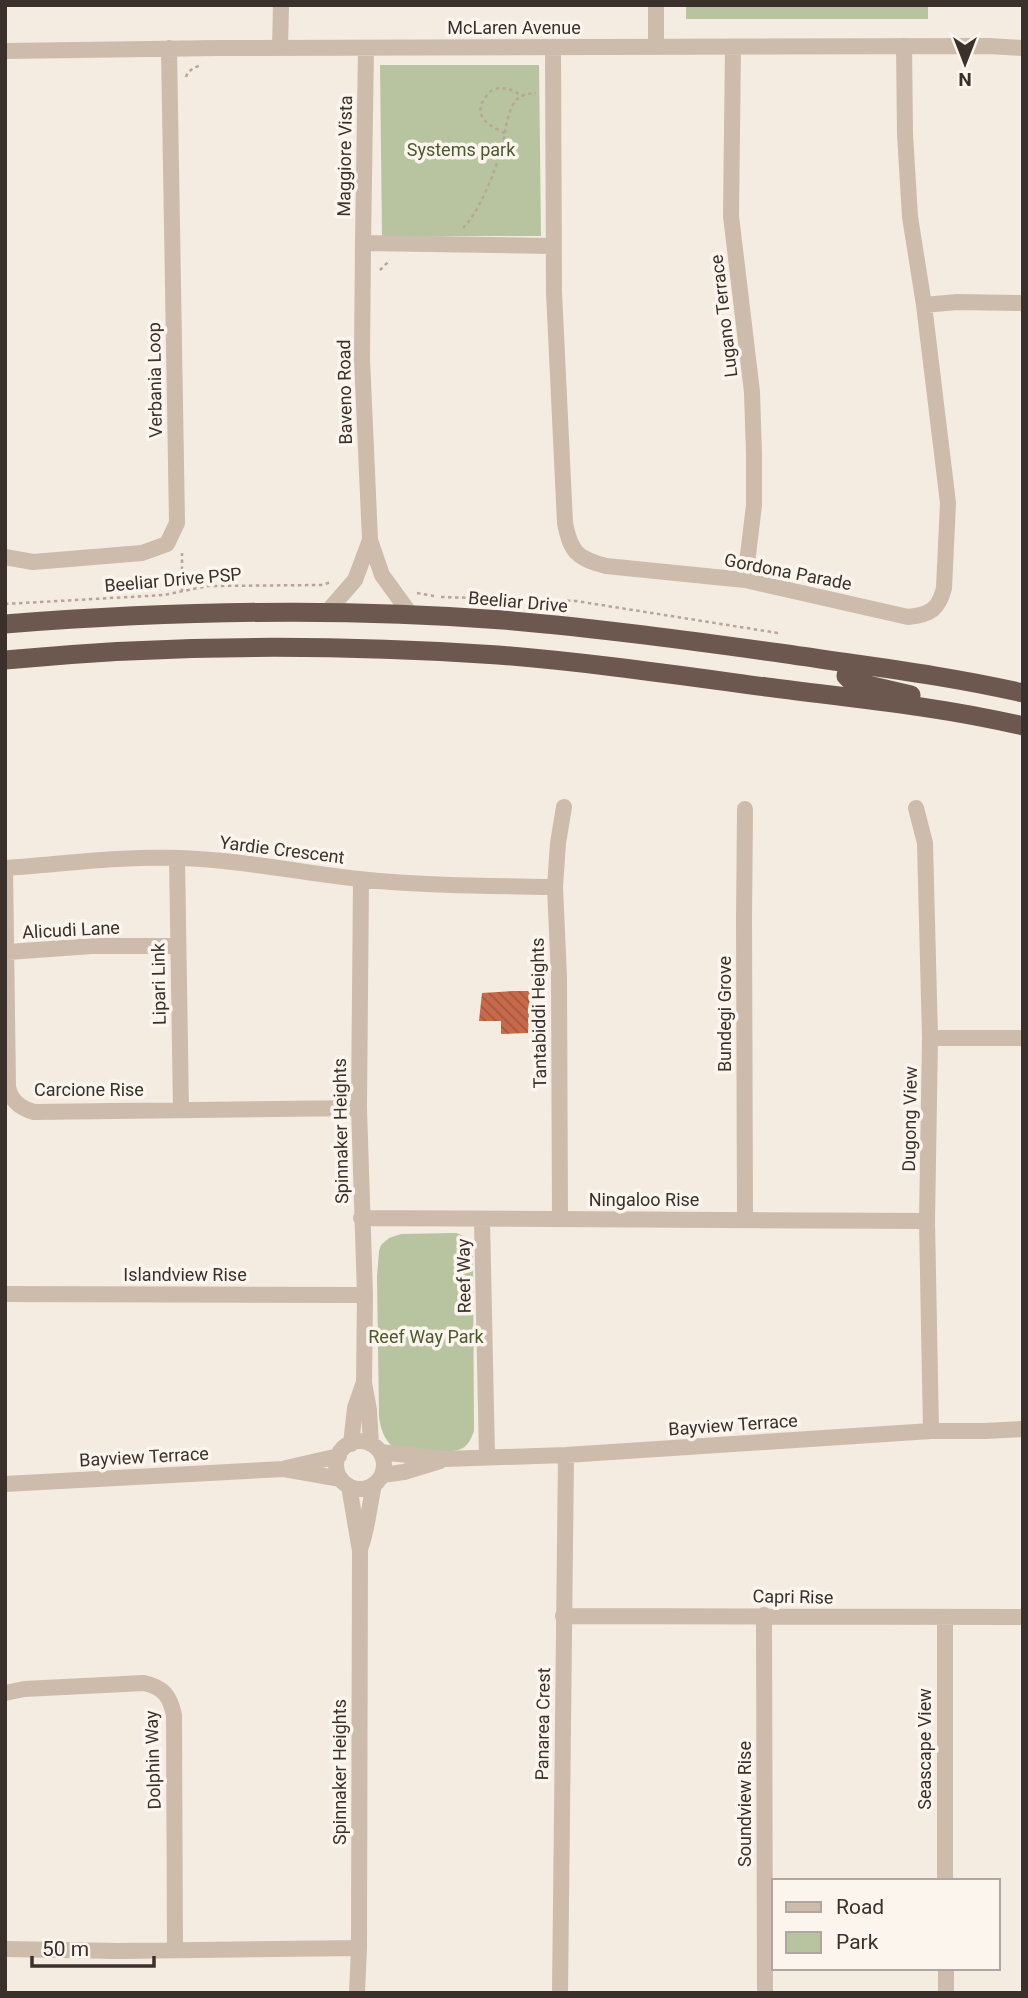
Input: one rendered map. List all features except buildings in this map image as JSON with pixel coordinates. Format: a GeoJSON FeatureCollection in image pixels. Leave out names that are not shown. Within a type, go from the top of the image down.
{"type":"FeatureCollection","features":[{"type":"Feature","properties":{"kind":"highway","name":"Beeliar Drive"},"geometry":{"type":"LineString","coordinates":[[5,624],[245,611],[502,620],[594,629],[848,664],[1023,693]]}},
{"type":"Feature","properties":{"kind":"highway"},"geometry":{"type":"LineString","coordinates":[[5,660],[114,650],[235,647],[357,648],[498,655],[706,678],[1017,725]]}},
{"type":"Feature","properties":{"kind":"highway"},"geometry":{"type":"LineString","coordinates":[[848,664],[846,676],[851,681],[986,707],[1017,725]]}},
{"type":"Feature","properties":{"kind":"street"},"geometry":{"type":"LineString","coordinates":[[280,48],[281,5]]}},
{"type":"Feature","properties":{"kind":"street"},"geometry":{"type":"LineString","coordinates":[[656,5],[656,47]]}},
{"type":"Feature","properties":{"kind":"street","name":"Gordona Parade"},"geometry":{"type":"LineString","coordinates":[[554,47],[554,246],[565,523],[572,548],[587,561],[606,566],[744,580],[908,617],[922,616],[933,610],[941,601],[948,503],[906,176],[904,47]]}},
{"type":"Feature","properties":{"kind":"street","name":"Lugano Terrace"},"geometry":{"type":"LineString","coordinates":[[733,47],[731,216],[752,392],[754,454],[754,505],[744,580]]}},
{"type":"Feature","properties":{"kind":"street","name":"McLaren Avenue"},"geometry":{"type":"LineString","coordinates":[[5,51],[169,48],[1023,48]]}},
{"type":"Feature","properties":{"kind":"street","name":"Verbania Loop"},"geometry":{"type":"LineString","coordinates":[[5,556],[33,562],[142,553],[167,544],[177,523],[169,48]]}},
{"type":"Feature","properties":{"kind":"street","name":"Maggiore Vista"},"geometry":{"type":"LineString","coordinates":[[363,243],[366,48]]}},
{"type":"Feature","properties":{"kind":"street"},"geometry":{"type":"LineString","coordinates":[[363,243],[554,246]]}},
{"type":"Feature","properties":{"kind":"street","name":"Baveno Road"},"geometry":{"type":"LineString","coordinates":[[363,243],[362,359],[370,540],[382,575],[411,615]]}},
{"type":"Feature","properties":{"kind":"street"},"geometry":{"type":"LineString","coordinates":[[924,305],[957,302],[1023,303]]}},
{"type":"Feature","properties":{"kind":"street","name":"Baveno Road"},"geometry":{"type":"LineString","coordinates":[[327,612],[355,580],[370,540]]}},
{"type":"Feature","properties":{"kind":"street","name":"Tantabiddi Heights"},"geometry":{"type":"LineString","coordinates":[[560,1219],[559,977],[555,887],[564,807]]}},
{"type":"Feature","properties":{"kind":"street","name":"Dugong View"},"geometry":{"type":"LineString","coordinates":[[916,808],[925,843],[930,1038],[927,1221],[931,1431]]}},
{"type":"Feature","properties":{"kind":"street","name":"Bundegi Grove"},"geometry":{"type":"LineString","coordinates":[[744,1219],[745,809]]}},
{"type":"Feature","properties":{"kind":"street","name":"Yardie Crescent"},"geometry":{"type":"LineString","coordinates":[[5,868],[177,858],[229,861],[361,879],[445,885],[555,887]]}},
{"type":"Feature","properties":{"kind":"street","name":"Lipari Link"},"geometry":{"type":"LineString","coordinates":[[177,858],[181,1110]]}},
{"type":"Feature","properties":{"kind":"street","name":"Carcione Rise"},"geometry":{"type":"LineString","coordinates":[[5,868],[8,1087],[16,1104],[34,1112],[359,1108]]}},
{"type":"Feature","properties":{"kind":"street","name":"Spinnaker Heights"},"geometry":{"type":"LineString","coordinates":[[361,879],[359,1108],[365,1295],[364,1383],[375,1448]]}},
{"type":"Feature","properties":{"kind":"street","name":"Alicudi Lane"},"geometry":{"type":"LineString","coordinates":[[8,952],[92,946],[178,946]]}},
{"type":"Feature","properties":{"kind":"street"},"geometry":{"type":"LineString","coordinates":[[930,1038],[1023,1038]]}},
{"type":"Feature","properties":{"kind":"street","name":"Ningaloo Rise"},"geometry":{"type":"LineString","coordinates":[[361,1218],[927,1221]]}},
{"type":"Feature","properties":{"kind":"street","name":"Reef Way"},"geometry":{"type":"LineString","coordinates":[[482,1219],[487,1457]]}},
{"type":"Feature","properties":{"kind":"street","name":"Islandview Rise"},"geometry":{"type":"LineString","coordinates":[[5,1294],[365,1295]]}},
{"type":"Feature","properties":{"kind":"street","name":"Spinnaker Heights"},"geometry":{"type":"LineString","coordinates":[[351,1444],[355,1408],[364,1383]]}},
{"type":"Feature","properties":{"kind":"street","name":"Bayview Terrace"},"geometry":{"type":"LineString","coordinates":[[375,1448],[445,1459],[566,1455],[931,1431],[1023,1429]]}},
{"type":"Feature","properties":{"kind":"street"},"geometry":{"type":"LineString","coordinates":[[361,1441],[375,1448],[384,1463],[378,1480],[360,1489],[345,1482],[337,1468],[339,1456],[351,1444],[361,1441]]}},
{"type":"Feature","properties":{"kind":"street","name":"Panarea Crest"},"geometry":{"type":"LineString","coordinates":[[560,1993],[566,1455]]}},
{"type":"Feature","properties":{"kind":"street","name":"Bayview Terrace"},"geometry":{"type":"LineString","coordinates":[[284,1469],[339,1456]]}},
{"type":"Feature","properties":{"kind":"street","name":"Bayview Terrace"},"geometry":{"type":"LineString","coordinates":[[378,1480],[445,1459]]}},
{"type":"Feature","properties":{"kind":"street","name":"Bayview Terrace"},"geometry":{"type":"LineString","coordinates":[[5,1484],[284,1469],[345,1482]]}},
{"type":"Feature","properties":{"kind":"street","name":"Spinnaker Heights"},"geometry":{"type":"LineString","coordinates":[[360,1551],[367,1532],[369,1507],[378,1480]]}},
{"type":"Feature","properties":{"kind":"street","name":"Spinnaker Heights"},"geometry":{"type":"LineString","coordinates":[[345,1482],[360,1551],[357,1993]]}},
{"type":"Feature","properties":{"kind":"street","name":"Capri Rise"},"geometry":{"type":"LineString","coordinates":[[563,1615],[1023,1617]]}},
{"type":"Feature","properties":{"kind":"street","name":"Soundview Rise"},"geometry":{"type":"LineString","coordinates":[[764,1615],[765,1993]]}},
{"type":"Feature","properties":{"kind":"street","name":"Seascape View"},"geometry":{"type":"LineString","coordinates":[[945,1618],[945,1879]]}},
{"type":"Feature","properties":{"kind":"street","name":"Dolphin Way"},"geometry":{"type":"LineString","coordinates":[[5,1693],[24,1689],[144,1683],[163,1689],[167,1695],[174,1715],[175,1950]]}},
{"type":"Feature","properties":{"kind":"street"},"geometry":{"type":"LineString","coordinates":[[5,1949],[359,1948]]}},
{"type":"Feature","properties":{"kind":"street"},"geometry":{"type":"LineString","coordinates":[[946,1970],[946,1993]]}},
{"type":"Feature","properties":{"kind":"path"},"geometry":{"type":"LineString","coordinates":[[505,133],[489,126],[483,120],[482,102],[493,89],[508,87],[522,96]]}},
{"type":"Feature","properties":{"kind":"path"},"geometry":{"type":"LineString","coordinates":[[460,230],[467,225],[481,200],[502,147],[511,109],[517,100],[534,93],[554,93]]}},
{"type":"Feature","properties":{"kind":"path"},"geometry":{"type":"LineString","coordinates":[[380,271],[389,262],[391,244]]}},
{"type":"Feature","properties":{"kind":"path","name":"Beeliar Drive PSP"},"geometry":{"type":"LineString","coordinates":[[5,604],[164,595],[208,586],[321,585],[341,579]]}},
{"type":"Feature","properties":{"kind":"green space"},"geometry":{"type":"Polygon","coordinates":[[[686,5],[928,5],[928,19],[686,19],[686,5]]]}},
{"type":"Feature","properties":{"kind":"green space","name":"Systems park"},"geometry":{"type":"Polygon","coordinates":[[[380,65],[539,65],[541,236],[382,236],[380,65]]]}},
{"type":"Feature","properties":{"kind":"green space","name":"Reef Way Park"},"geometry":{"type":"Polygon","coordinates":[[[455,1233],[466,1238],[473,1257],[474,1431],[467,1444],[456,1450],[399,1450],[387,1440],[379,1417],[379,1251],[389,1238],[401,1234],[455,1233]]]}}]}
